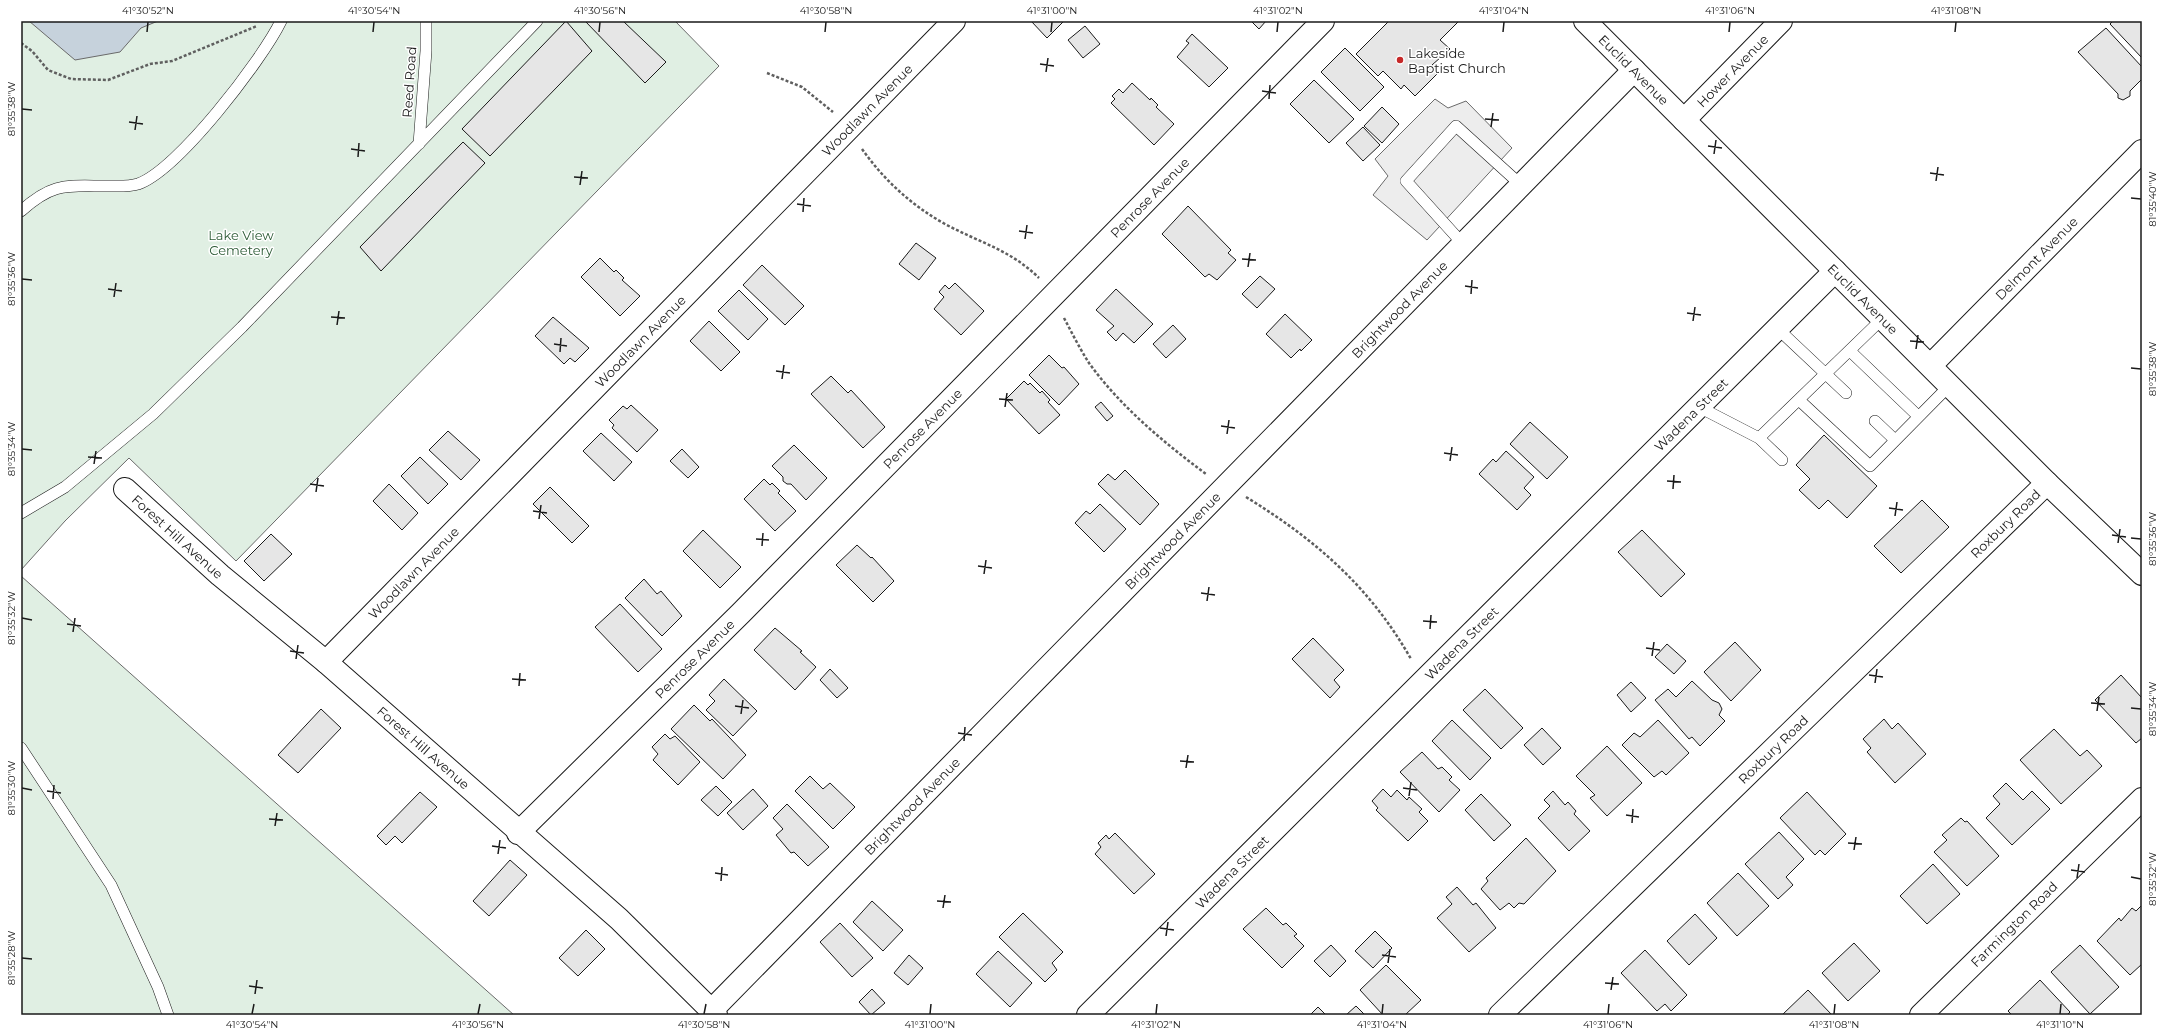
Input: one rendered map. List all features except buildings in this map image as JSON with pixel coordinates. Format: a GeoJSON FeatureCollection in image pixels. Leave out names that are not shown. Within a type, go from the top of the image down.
{"type":"FeatureCollection","features":[{"type":"Feature","properties":{"kind":"street","name":"Woodlawn Avenue"},"geometry":{"type":"LineString","coordinates":[[326,662],[954,21]]}},
{"type":"Feature","properties":{"kind":"street","name":"Penrose Avenue"},"geometry":{"type":"LineString","coordinates":[[518,833],[741,613],[1323,21]]}},
{"type":"Feature","properties":{"kind":"street","name":"Euclid Avenue"},"geometry":{"type":"LineString","coordinates":[[1585,21],[2047,482],[2138,564]]}},
{"type":"Feature","properties":{"kind":"street","name":"Hower Avenue"},"geometry":{"type":"LineString","coordinates":[[1684,120],[1782,21]]}},
{"type":"Feature","properties":{"kind":"street","name":"Brightwood Avenue"},"geometry":{"type":"LineString","coordinates":[[713,1013],[1225,486],[1634,70]]}},
{"type":"Feature","properties":{"kind":"street","name":"Delmont Avenue"},"geometry":{"type":"LineString","coordinates":[[1931,365],[2142,151]]}},
{"type":"Feature","properties":{"kind":"street","name":"Wadena Street"},"geometry":{"type":"LineString","coordinates":[[1088,1015],[1835,271]]}},
{"type":"Feature","properties":{"kind":"street","name":"Roxbury Road"},"geometry":{"type":"LineString","coordinates":[[1500,1015],[2047,482]]}},
{"type":"Feature","properties":{"kind":"street","name":"Forest Hill Avenue"},"geometry":{"type":"LineString","coordinates":[[125,489],[220,575],[326,662],[518,833],[619,919],[713,1013]]}},
{"type":"Feature","properties":{"kind":"street","name":"Farmington Road"},"geometry":{"type":"LineString","coordinates":[[1921,1015],[2142,799]]}},
{"type":"Feature","properties":{"kind":"lane"},"geometry":{"type":"LineString","coordinates":[[21,211],[38,196],[50,189],[69,186],[125,186],[138,184],[158,172],[188,144],[229,98],[258,60],[281,21]]}},
{"type":"Feature","properties":{"kind":"lane","name":"Reed Road"},"geometry":{"type":"LineString","coordinates":[[418,144],[426,51],[426,21]]}},
{"type":"Feature","properties":{"kind":"lane"},"geometry":{"type":"LineString","coordinates":[[21,514],[65,486],[153,414],[242,327],[537,21]]}},
{"type":"Feature","properties":{"kind":"lane"},"geometry":{"type":"LineString","coordinates":[[1464,244],[1406,181],[1456,126],[1521,185]]}},
{"type":"Feature","properties":{"kind":"lane"},"geometry":{"type":"LineString","coordinates":[[1759,438],[1827,374],[1883,318]]}},
{"type":"Feature","properties":{"kind":"lane"},"geometry":{"type":"LineString","coordinates":[[1777,328],[1846,392]]}},
{"type":"Feature","properties":{"kind":"lane"},"geometry":{"type":"LineString","coordinates":[[1850,351],[1918,416]]}},
{"type":"Feature","properties":{"kind":"lane"},"geometry":{"type":"LineString","coordinates":[[1799,400],[1870,466],[1950,385]]}},
{"type":"Feature","properties":{"kind":"lane"},"geometry":{"type":"LineString","coordinates":[[1699,406],[1759,438],[1782,460]]}},
{"type":"Feature","properties":{"kind":"lane"},"geometry":{"type":"LineString","coordinates":[[1875,420],[1895,440]]}},
{"type":"Feature","properties":{"kind":"lane"},"geometry":{"type":"LineString","coordinates":[[21,748],[111,885],[158,987],[168,1015]]}},
{"type":"Feature","properties":{"kind":"path"},"geometry":{"type":"LineString","coordinates":[[21,43],[32,51],[48,70],[71,79],[108,80],[150,64],[172,61],[262,23]]}},
{"type":"Feature","properties":{"kind":"path"},"geometry":{"type":"LineString","coordinates":[[767,73],[802,87],[823,102],[848,129],[876,168],[909,200],[945,224],[1009,254],[1025,264],[1040,280]]}},
{"type":"Feature","properties":{"kind":"path"},"geometry":{"type":"LineString","coordinates":[[1062,316],[1089,363],[1125,403],[1168,445],[1208,476],[1273,514],[1335,562],[1375,604],[1411,659]]}},
{"type":"Feature","properties":{"kind":"green space","name":"Lake View Cemetery"},"geometry":{"type":"Polygon","coordinates":[[[21,21],[675,21],[719,66],[236,561],[129,458],[65,521],[21,570],[21,21]]]}},
{"type":"Feature","properties":{"kind":"green space"},"geometry":{"type":"Polygon","coordinates":[[[21,576],[514,1015],[21,1015],[21,576]]]}},
{"type":"Feature","properties":{"kind":"shaded area"},"geometry":{"type":"Polygon","coordinates":[[[29,21],[158,21],[141,28],[120,52],[75,60],[29,21]]]}},
{"type":"Feature","properties":{"kind":"shaded area"},"geometry":{"type":"Polygon","coordinates":[[[1435,99],[1448,108],[1466,101],[1512,148],[1427,240],[1373,195],[1388,176],[1375,159],[1435,99]]]}},
{"type":"Feature","properties":{"kind":"place","name":"Lakeside Baptist Church"},"geometry":{"type":"Point","coordinates":[1400,60]}}]}
